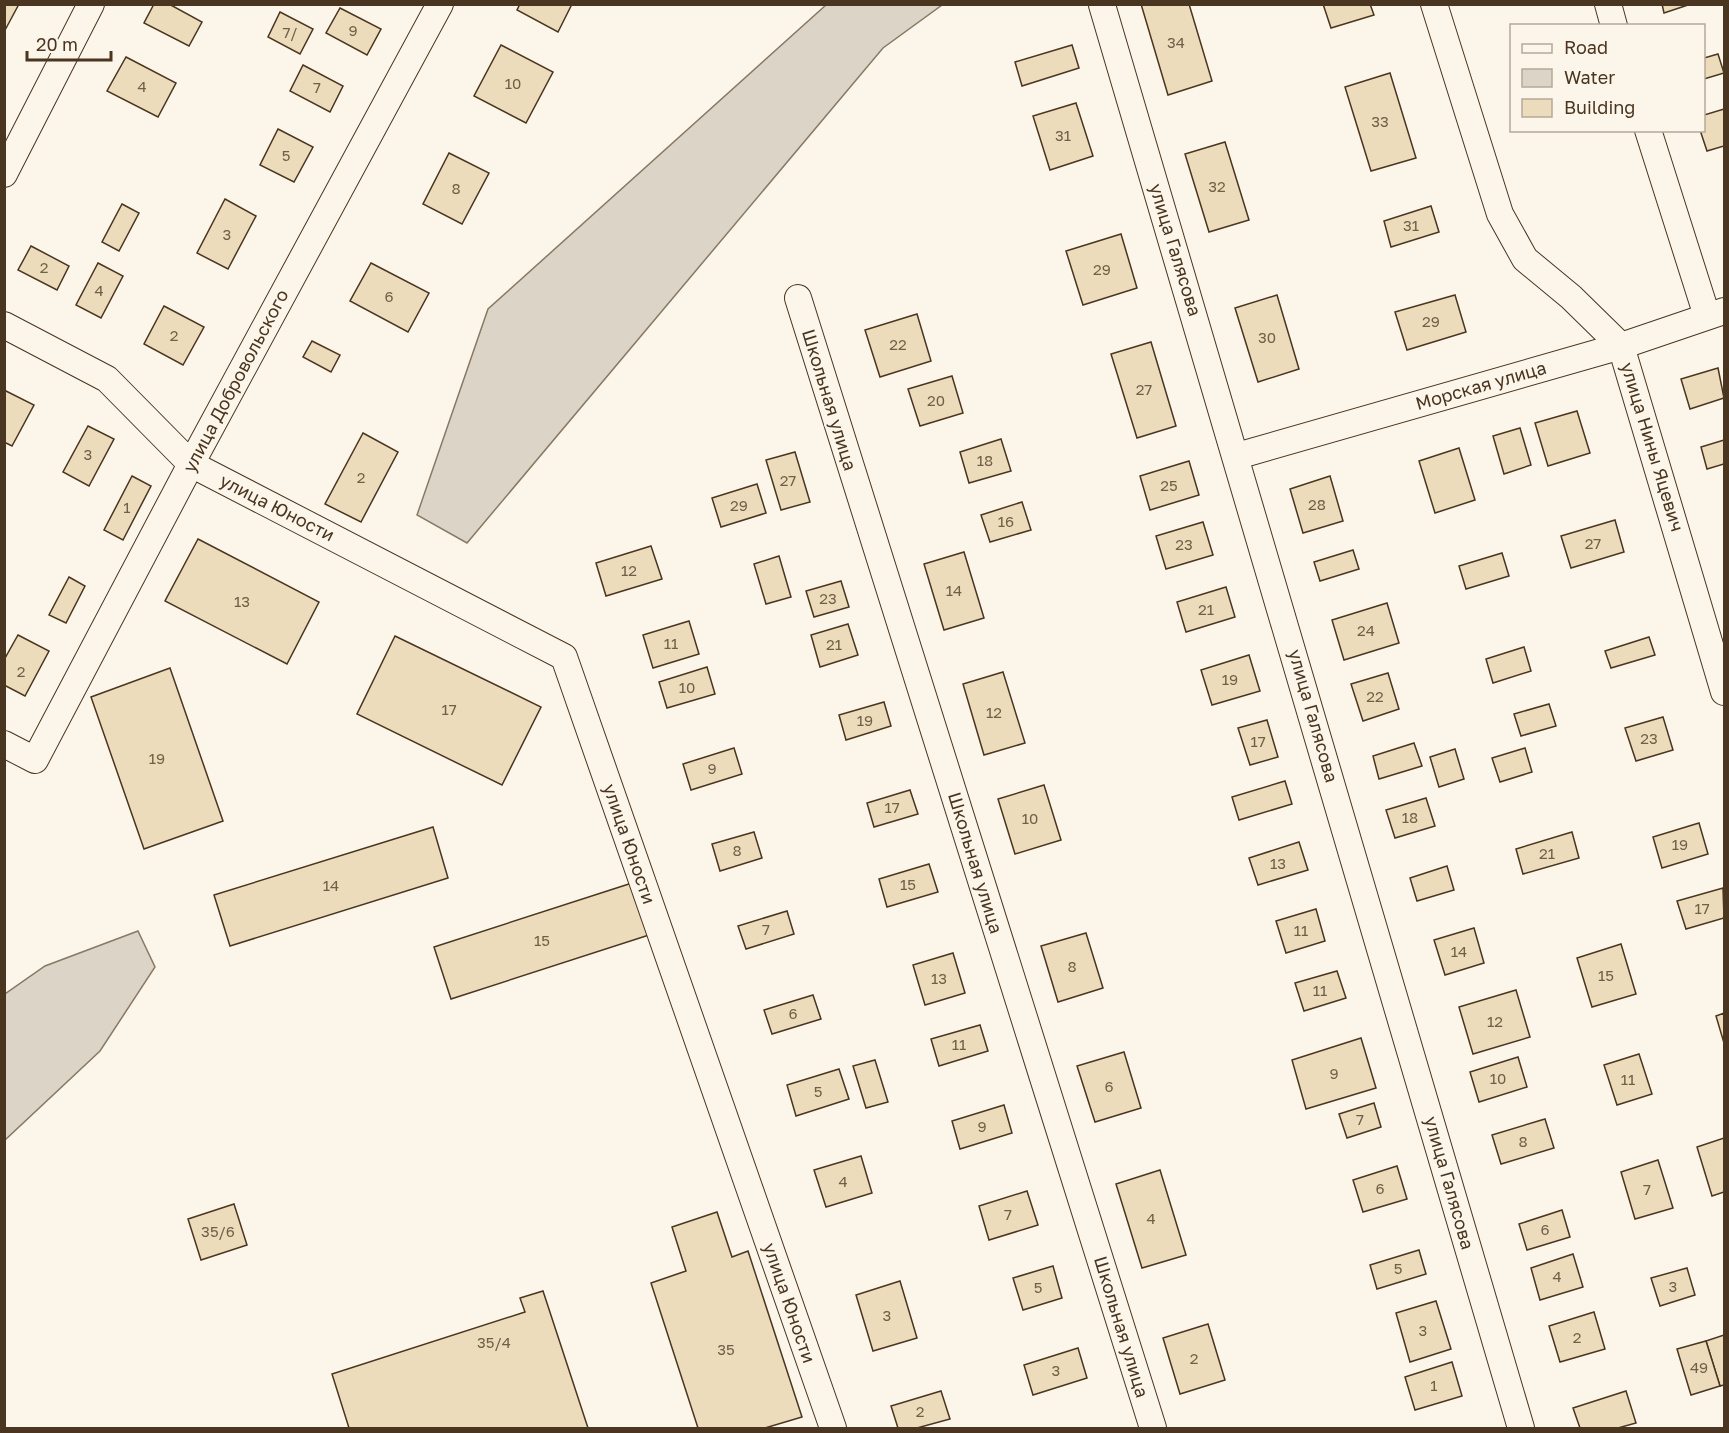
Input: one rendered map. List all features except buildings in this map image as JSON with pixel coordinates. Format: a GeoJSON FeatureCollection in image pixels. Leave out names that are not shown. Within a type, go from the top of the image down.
{"type":"FeatureCollection","features":[{"type":"Feature","properties":{"kind":"street"},"geometry":{"type":"LineString","coordinates":[[4,174],[91,4]]}},
{"type":"Feature","properties":{"kind":"street","name":"улица Добровольского"},"geometry":{"type":"LineString","coordinates":[[4,744],[35,760],[191,464],[440,4]]}},
{"type":"Feature","properties":{"kind":"street","name":"улица Нины Яцевич"},"geometry":{"type":"LineString","coordinates":[[1434,4],[1500,214],[1525,258],[1621,346],[1725,692]]}},
{"type":"Feature","properties":{"kind":"street"},"geometry":{"type":"LineString","coordinates":[[1608,4],[1613,24]]}},
{"type":"Feature","properties":{"kind":"street","name":"улица Галясова"},"geometry":{"type":"LineString","coordinates":[[1102,5],[1237,456],[1521,1428]]}},
{"type":"Feature","properties":{"kind":"street"},"geometry":{"type":"LineString","coordinates":[[1649,132],[1716,314]]}},
{"type":"Feature","properties":{"kind":"street","name":"Школьная улица"},"geometry":{"type":"LineString","coordinates":[[798,298],[1153,1428]]}},
{"type":"Feature","properties":{"kind":"street","name":"Морская улица"},"geometry":{"type":"LineString","coordinates":[[1237,456],[1621,346],[1716,314]]}},
{"type":"Feature","properties":{"kind":"street","name":"улица Юности"},"geometry":{"type":"LineString","coordinates":[[4,325],[107,379],[191,464],[564,657],[833,1428]]}},
{"type":"Feature","properties":{"kind":"water"},"geometry":{"type":"Polygon","coordinates":[[[826,5],[942,5],[883,48],[467,543],[417,515],[488,309],[826,5]]]}},
{"type":"Feature","properties":{"kind":"water"},"geometry":{"type":"Polygon","coordinates":[[[138,931],[155,967],[100,1051],[5,1140],[5,994],[45,966],[138,931]]]}}]}
